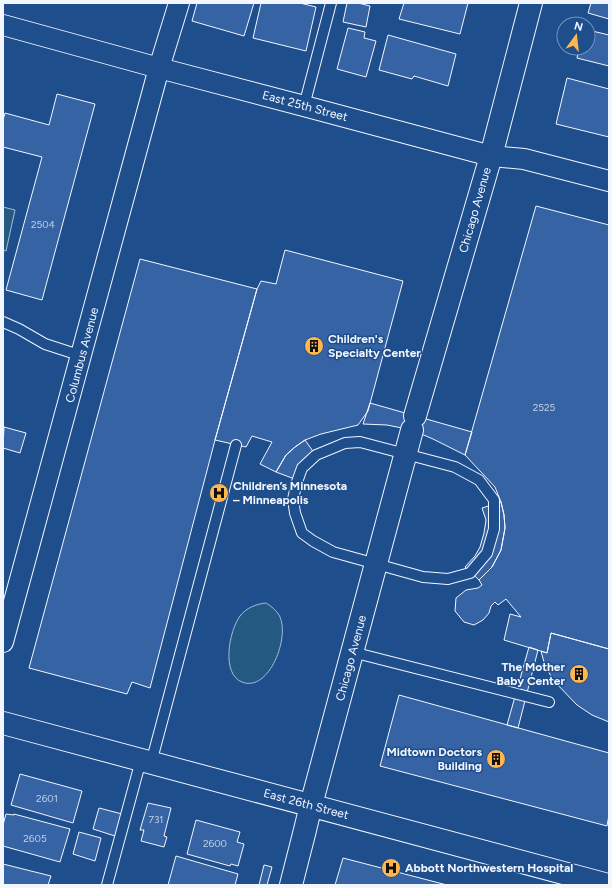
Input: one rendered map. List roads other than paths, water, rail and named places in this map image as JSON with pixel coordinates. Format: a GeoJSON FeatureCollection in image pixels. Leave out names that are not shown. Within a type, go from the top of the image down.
{"type":"FeatureCollection","features":[{"type":"Feature","properties":{"kind":"street","name":"Columbus Avenue"},"geometry":{"type":"LineString","coordinates":[[3,642],[82,356],[159,68],[179,3]]}},
{"type":"Feature","properties":{"kind":"street","name":"Chicago Avenue"},"geometry":{"type":"LineString","coordinates":[[291,885],[405,453],[491,156],[531,3]]}},
{"type":"Feature","properties":{"kind":"street","name":"East 25th Street"},"geometry":{"type":"LineString","coordinates":[[3,25],[491,156],[524,159],[609,181]]}},
{"type":"Feature","properties":{"kind":"street","name":"East 26th Street"},"geometry":{"type":"LineString","coordinates":[[3,723],[608,885]]}},
{"type":"Feature","properties":{"kind":"lane"},"geometry":{"type":"LineString","coordinates":[[304,106],[331,3]]}},
{"type":"Feature","properties":{"kind":"lane"},"geometry":{"type":"LineString","coordinates":[[3,322],[19,329],[45,344],[82,356]]}},
{"type":"Feature","properties":{"kind":"lane"},"geometry":{"type":"LineString","coordinates":[[360,442],[405,453],[455,467],[479,480],[494,500],[494,529],[487,553],[470,573],[448,579],[424,577],[333,552],[302,533],[295,513],[293,499],[302,468],[316,455],[345,443],[360,442]]}},
{"type":"Feature","properties":{"kind":"lane"},"geometry":{"type":"LineString","coordinates":[[107,885],[146,761],[236,445]]}},
{"type":"Feature","properties":{"kind":"lane"},"geometry":{"type":"LineString","coordinates":[[352,652],[549,702]]}},
{"type":"Feature","properties":{"kind":"place","name":"Children's Specialty Center"},"geometry":{"type":"Point","coordinates":[314,346]}},
{"type":"Feature","properties":{"kind":"place","name":"Children’s Minnesota – Minneapolis"},"geometry":{"type":"Point","coordinates":[219,493]}},
{"type":"Feature","properties":{"kind":"place","name":"The Mother Baby Center"},"geometry":{"type":"Point","coordinates":[579,674]}},
{"type":"Feature","properties":{"kind":"place","name":"Midtown Doctors Building"},"geometry":{"type":"Point","coordinates":[496,759]}},
{"type":"Feature","properties":{"kind":"place","name":"Abbott Northwestern Hospital"},"geometry":{"type":"Point","coordinates":[391,868]}}]}
